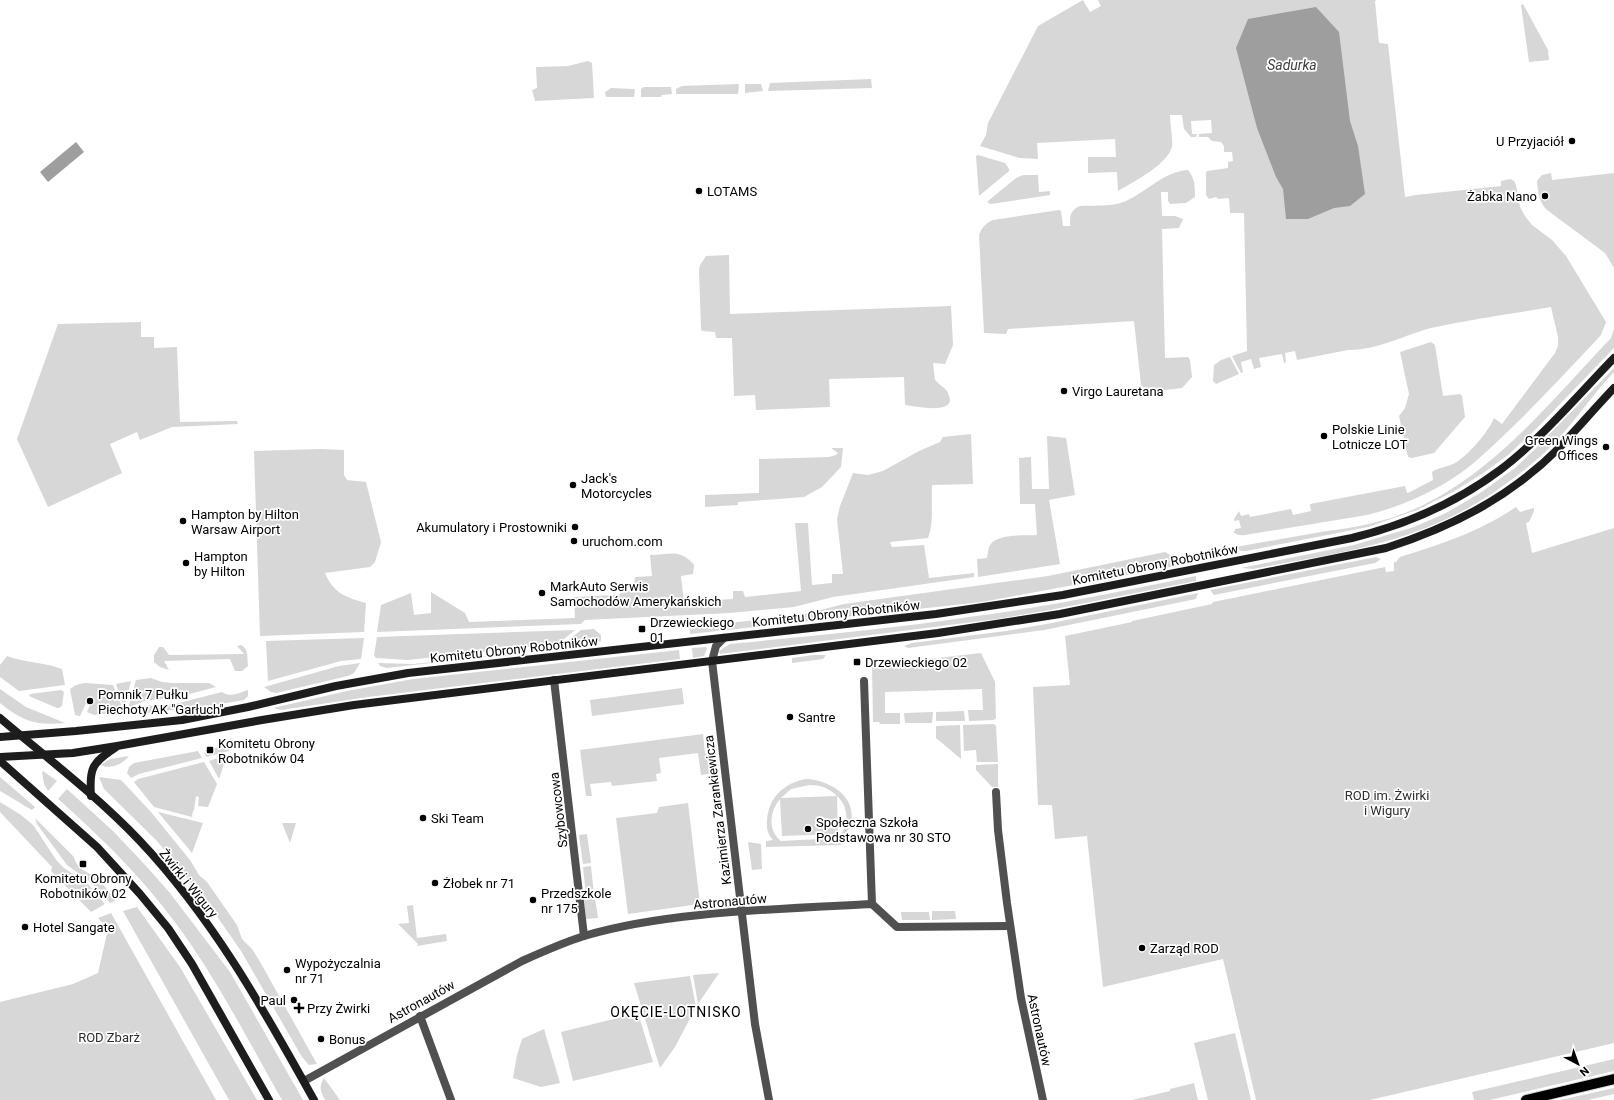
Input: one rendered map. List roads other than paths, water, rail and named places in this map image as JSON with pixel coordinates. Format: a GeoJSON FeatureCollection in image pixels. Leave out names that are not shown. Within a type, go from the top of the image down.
{"type":"FeatureCollection","features":[{"type":"Feature","properties":{"kind":"main road"},"geometry":{"type":"LineString","coordinates":[[1526,1100],[1614,1080]]}},
{"type":"Feature","properties":{"kind":"street","name":"Komitetu Obrony Robotników"},"geometry":{"type":"LineString","coordinates":[[0,737],[182,720],[248,707],[336,686],[408,673],[936,614],[1063,595],[1352,538],[1379,531],[1410,520],[1471,490],[1523,451],[1614,358]]}},
{"type":"Feature","properties":{"kind":"street"},"geometry":{"type":"LineString","coordinates":[[0,757],[72,753],[325,709],[938,633],[1060,614],[1386,548],[1417,538],[1448,525],[1483,507],[1502,495],[1521,481],[1558,449],[1614,388]]}},
{"type":"Feature","properties":{"kind":"street","name":"Kazimierza Zarankiewicza"},"geometry":{"type":"LineString","coordinates":[[724,638],[716,646],[712,661],[758,1047],[769,1100]]}},
{"type":"Feature","properties":{"kind":"street","name":"Szybowcowa"},"geometry":{"type":"LineString","coordinates":[[554,680],[584,936]]}},
{"type":"Feature","properties":{"kind":"street"},"geometry":{"type":"LineString","coordinates":[[864,681],[872,904],[897,927],[1010,926]]}},
{"type":"Feature","properties":{"kind":"street","name":"Żwirki i Wigury"},"geometry":{"type":"LineString","coordinates":[[0,718],[91,796],[140,841],[165,869],[204,919],[239,968],[263,1007],[314,1100]]}},
{"type":"Feature","properties":{"kind":"street"},"geometry":{"type":"LineString","coordinates":[[91,796],[90,783],[94,765],[102,756],[117,746]]}},
{"type":"Feature","properties":{"kind":"street"},"geometry":{"type":"LineString","coordinates":[[0,761],[97,848],[135,888],[168,928],[192,964],[269,1100]]}},
{"type":"Feature","properties":{"kind":"street","name":"Astronautów"},"geometry":{"type":"LineString","coordinates":[[996,792],[998,830],[1020,998],[1043,1100]]}},
{"type":"Feature","properties":{"kind":"street","name":"Astronautów"},"geometry":{"type":"LineString","coordinates":[[304,1081],[522,961],[553,947],[584,936],[623,926],[662,919],[741,911],[872,904]]}},
{"type":"Feature","properties":{"kind":"street"},"geometry":{"type":"LineString","coordinates":[[420,1016],[451,1100]]}},
{"type":"Feature","properties":{"kind":"water","name":"Sadurka"},"geometry":{"type":"Polygon","coordinates":[[[1316,7],[1339,32],[1350,121],[1358,146],[1365,194],[1350,206],[1334,208],[1308,219],[1286,219],[1283,189],[1276,177],[1257,128],[1236,48],[1248,19],[1316,7]]]}},
{"type":"Feature","properties":{"kind":"water"},"geometry":{"type":"Polygon","coordinates":[[[76,142],[84,152],[48,182],[40,172],[76,142]]]}},
{"type":"Feature","properties":{"kind":"place","name":"U Przyjaciół"},"geometry":{"type":"Point","coordinates":[1572,141]}},
{"type":"Feature","properties":{"kind":"place","name":"LOTAMS"},"geometry":{"type":"Point","coordinates":[699,191]}},
{"type":"Feature","properties":{"kind":"place","name":"Żabka Nano"},"geometry":{"type":"Point","coordinates":[1545,196]}},
{"type":"Feature","properties":{"kind":"place","name":"Virgo Lauretana"},"geometry":{"type":"Point","coordinates":[1064,391]}},
{"type":"Feature","properties":{"kind":"place","name":"Polskie Linie Lotnicze LOT"},"geometry":{"type":"Point","coordinates":[1324,436]}},
{"type":"Feature","properties":{"kind":"place","name":"Green Wings Offices"},"geometry":{"type":"Point","coordinates":[1606,447]}},
{"type":"Feature","properties":{"kind":"place","name":"Jack's Motorcycles"},"geometry":{"type":"Point","coordinates":[573,485]}},
{"type":"Feature","properties":{"kind":"place","name":"Hampton by Hilton Warsaw Airport"},"geometry":{"type":"Point","coordinates":[183,521]}},
{"type":"Feature","properties":{"kind":"place","name":"Akumulatory i Prostowniki"},"geometry":{"type":"Point","coordinates":[575,527]}},
{"type":"Feature","properties":{"kind":"place","name":"uruchom.com"},"geometry":{"type":"Point","coordinates":[574,541]}},
{"type":"Feature","properties":{"kind":"place","name":"Hampton by Hilton"},"geometry":{"type":"Point","coordinates":[186,563]}},
{"type":"Feature","properties":{"kind":"place","name":"MarkAuto Serwis Samochodów Amerykańskich"},"geometry":{"type":"Point","coordinates":[542,593]}},
{"type":"Feature","properties":{"kind":"place","name":"Drzewieckiego 01"},"geometry":{"type":"Point","coordinates":[642,629]}},
{"type":"Feature","properties":{"kind":"place","name":"Drzewieckiego 02"},"geometry":{"type":"Point","coordinates":[857,662]}},
{"type":"Feature","properties":{"kind":"place","name":"Pomnik 7 Pułku Piechoty AK \"Garłuch\""},"geometry":{"type":"Point","coordinates":[90,701]}},
{"type":"Feature","properties":{"kind":"place","name":"Santre"},"geometry":{"type":"Point","coordinates":[790,717]}},
{"type":"Feature","properties":{"kind":"place","name":"Komitetu Obrony Robotników 04"},"geometry":{"type":"Point","coordinates":[210,750]}},
{"type":"Feature","properties":{"kind":"place","name":"Ski Team"},"geometry":{"type":"Point","coordinates":[423,818]}},
{"type":"Feature","properties":{"kind":"place","name":"Społeczna Szkoła Podstawowa nr 30 STO"},"geometry":{"type":"Point","coordinates":[808,829]}},
{"type":"Feature","properties":{"kind":"place","name":"Komitetu Obrony Robotników 02"},"geometry":{"type":"Point","coordinates":[83,864]}},
{"type":"Feature","properties":{"kind":"place","name":"Żłobek nr 71"},"geometry":{"type":"Point","coordinates":[435,883]}},
{"type":"Feature","properties":{"kind":"place","name":"Przedszkole nr 175"},"geometry":{"type":"Point","coordinates":[533,900]}},
{"type":"Feature","properties":{"kind":"place","name":"Hotel Sangate"},"geometry":{"type":"Point","coordinates":[25,927]}},
{"type":"Feature","properties":{"kind":"place","name":"Zarząd ROD"},"geometry":{"type":"Point","coordinates":[1142,948]}},
{"type":"Feature","properties":{"kind":"place","name":"Wypożyczalnia nr 71"},"geometry":{"type":"Point","coordinates":[287,970]}},
{"type":"Feature","properties":{"kind":"place","name":"Paul"},"geometry":{"type":"Point","coordinates":[294,1000]}},
{"type":"Feature","properties":{"kind":"place","name":"Przy Żwirki"},"geometry":{"type":"Point","coordinates":[299,1008]}},
{"type":"Feature","properties":{"kind":"place","name":"Bonus"},"geometry":{"type":"Point","coordinates":[321,1039]}},
{"type":"Feature","properties":{"kind":"district","name":"OKĘCIE-LOTNISKO"},"geometry":{"type":"Point","coordinates":[676,1012]}},
{"type":"Feature","properties":{"kind":"park label","name":"ROD im. Żwirki i Wigury"},"geometry":{"type":"Point","coordinates":[1387,802]}},
{"type":"Feature","properties":{"kind":"park label","name":"ROD Zbarż"},"geometry":{"type":"Point","coordinates":[109,1037]}}]}
